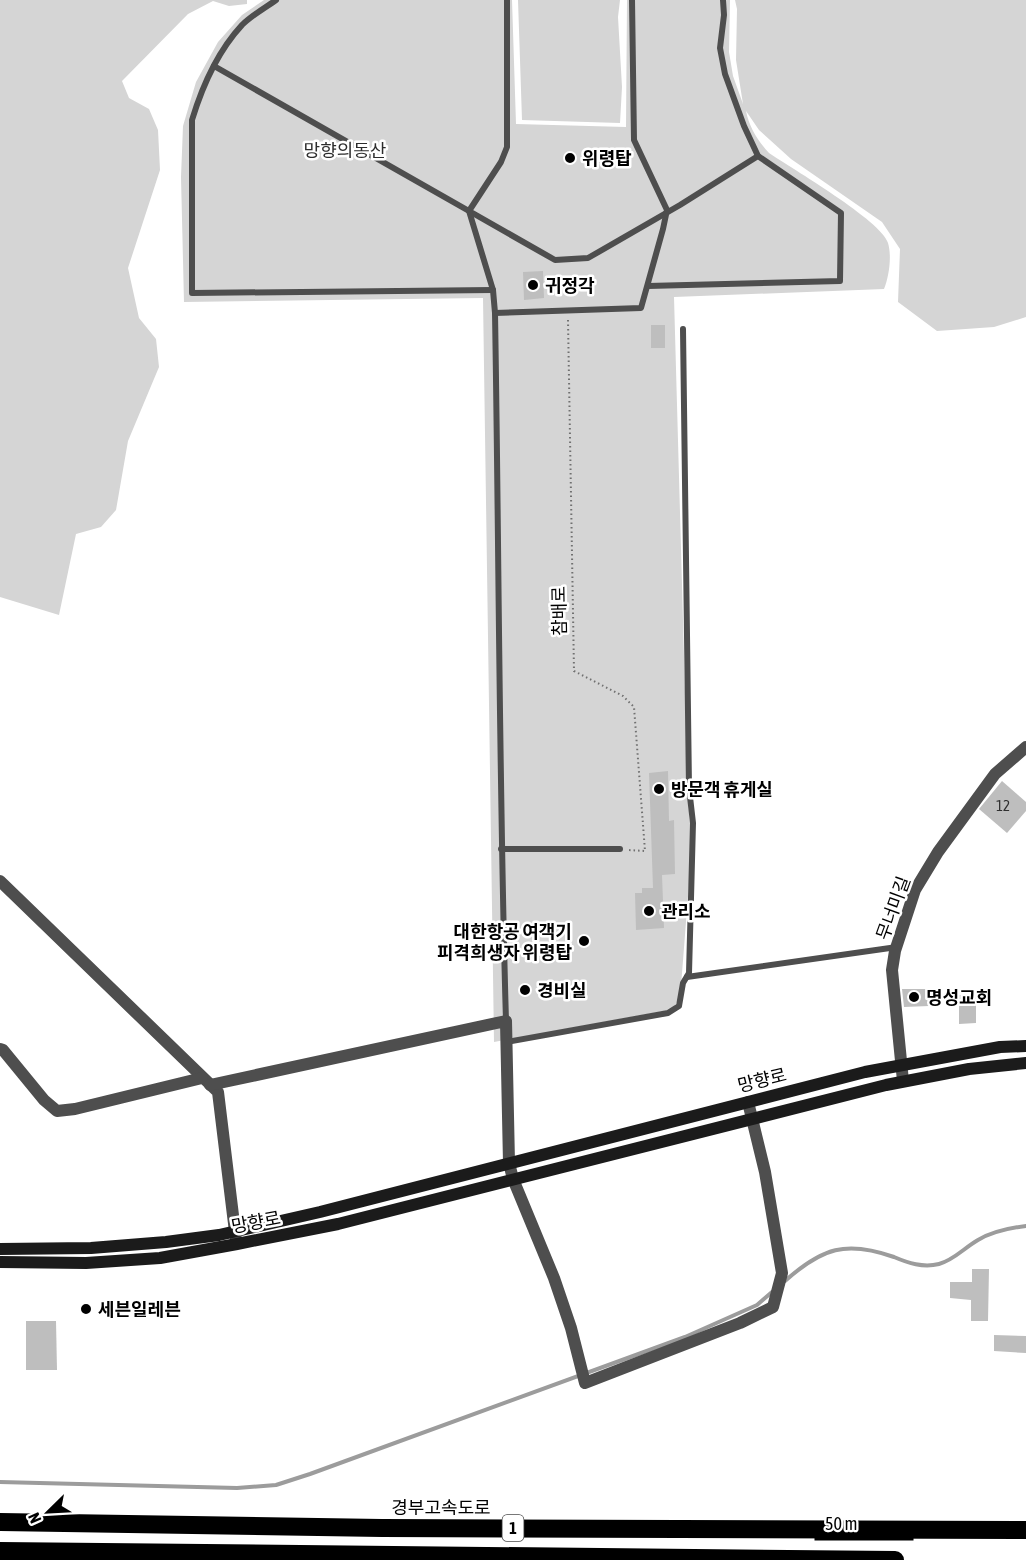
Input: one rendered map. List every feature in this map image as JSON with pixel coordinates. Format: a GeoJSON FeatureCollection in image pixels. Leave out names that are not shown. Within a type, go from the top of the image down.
{"type":"FeatureCollection","features":[{"type":"Feature","properties":{"kind":"highway","name":"경부고속도로"},"geometry":{"type":"LineString","coordinates":[[0,1522],[394,1528],[1026,1530]]}},
{"type":"Feature","properties":{"kind":"highway","name":"1"},"geometry":{"type":"LineString","coordinates":[[0,1551],[895,1560]]}},
{"type":"Feature","properties":{"kind":"main road","name":"망향로"},"geometry":{"type":"LineString","coordinates":[[0,1249],[91,1248],[166,1242],[235,1231],[320,1212],[900,1065],[1000,1047],[1026,1046]]}},
{"type":"Feature","properties":{"kind":"main road","name":"망향로"},"geometry":{"type":"LineString","coordinates":[[0,1262],[86,1263],[160,1258],[237,1244],[338,1224],[903,1081],[969,1069],[1026,1063]]}},
{"type":"Feature","properties":{"kind":"street","name":"무너미길"},"geometry":{"type":"LineString","coordinates":[[903,1081],[892,970],[915,890],[938,852],[995,774],[1026,747]]}},
{"type":"Feature","properties":{"kind":"street"},"geometry":{"type":"LineString","coordinates":[[0,881],[218,1092],[237,1244]]}},
{"type":"Feature","properties":{"kind":"street"},"geometry":{"type":"LineString","coordinates":[[0,1049],[44,1100],[57,1111],[506,1021],[510,1162],[513,1179],[554,1278],[571,1328],[583,1377],[740,1323],[773,1307],[782,1273],[765,1172],[748,1102]]}},
{"type":"Feature","properties":{"kind":"lane"},"geometry":{"type":"LineString","coordinates":[[276,0],[243,25],[214,66],[200,94],[192,120],[192,293],[493,290]]}},
{"type":"Feature","properties":{"kind":"lane"},"geometry":{"type":"LineString","coordinates":[[469,211],[501,162],[507,147],[507,0]]}},
{"type":"Feature","properties":{"kind":"lane"},"geometry":{"type":"LineString","coordinates":[[495,313],[641,308],[667,210],[634,140],[632,0]]}},
{"type":"Feature","properties":{"kind":"lane"},"geometry":{"type":"LineString","coordinates":[[648,286],[840,281],[841,213],[758,156],[744,126],[725,74],[720,48],[724,15],[723,0]]}},
{"type":"Feature","properties":{"kind":"lane"},"geometry":{"type":"LineString","coordinates":[[214,66],[555,260],[588,258],[666,214],[758,156]]}},
{"type":"Feature","properties":{"kind":"lane"},"geometry":{"type":"LineString","coordinates":[[469,211],[493,290],[495,313],[502,751],[501,849],[506,1021]]}},
{"type":"Feature","properties":{"kind":"lane"},"geometry":{"type":"LineString","coordinates":[[507,1042],[668,1013],[679,1006],[683,983],[690,973],[693,823],[689,788],[684,329]]}},
{"type":"Feature","properties":{"kind":"lane"},"geometry":{"type":"LineString","coordinates":[[501,849],[620,849]]}},
{"type":"Feature","properties":{"kind":"lane"},"geometry":{"type":"LineString","coordinates":[[687,977],[897,947]]}},
{"type":"Feature","properties":{"kind":"path","name":"참배로"},"geometry":{"type":"LineString","coordinates":[[567,311],[574,671],[623,696],[634,707],[645,851],[620,849]]}},
{"type":"Feature","properties":{"kind":"green space"},"geometry":{"type":"Polygon","coordinates":[[[0,0],[247,0],[247,4],[229,6],[213,1],[188,14],[122,81],[129,98],[149,109],[158,130],[160,170],[128,268],[139,318],[156,339],[159,367],[128,441],[116,510],[101,527],[76,534],[59,615],[0,597],[0,0]]]}},
{"type":"Feature","properties":{"kind":"green space","name":"망향의동산"},"geometry":{"type":"Polygon","coordinates":[[[264,0],[512,0],[516,124],[626,127],[627,0],[730,0],[729,52],[733,76],[743,104],[736,60],[737,9],[735,0],[1026,0],[1026,317],[994,327],[937,331],[898,302],[900,249],[882,222],[791,159],[759,130],[746,111],[754,134],[769,153],[854,209],[882,233],[888,243],[890,254],[889,273],[884,289],[674,297],[688,800],[692,845],[681,986],[677,1003],[669,1010],[494,1042],[483,298],[184,302],[181,177],[183,126],[196,82],[218,42],[242,15],[264,0]]]}},
{"type":"Feature","properties":{"kind":"green space"},"geometry":{"type":"Polygon","coordinates":[[[518,0],[620,0],[618,17],[622,87],[620,123],[522,120],[518,0]]]}},
{"type":"Feature","properties":{"kind":"building","name":"귀정각"},"geometry":{"type":"Polygon","coordinates":[[[543,271],[544,298],[524,300],[523,272],[543,271]]]}},
{"type":"Feature","properties":{"kind":"building"},"geometry":{"type":"Polygon","coordinates":[[[651,325],[665,325],[665,348],[651,348],[651,325]]]}},
{"type":"Feature","properties":{"kind":"building"},"geometry":{"type":"Polygon","coordinates":[[[668,771],[669,821],[674,820],[675,874],[662,875],[664,928],[636,930],[635,893],[642,893],[642,888],[653,888],[649,773],[668,771]]]}},
{"type":"Feature","properties":{"kind":"building"},"geometry":{"type":"Polygon","coordinates":[[[1002,781],[1026,802],[1026,811],[1007,833],[979,809],[1002,781]]]}},
{"type":"Feature","properties":{"kind":"building","name":"명성교회"},"geometry":{"type":"Polygon","coordinates":[[[902,989],[929,989],[929,1006],[904,1007],[902,989]]]}},
{"type":"Feature","properties":{"kind":"building"},"geometry":{"type":"Polygon","coordinates":[[[959,995],[976,995],[976,1023],[959,1024],[959,995]]]}},
{"type":"Feature","properties":{"kind":"building"},"geometry":{"type":"Polygon","coordinates":[[[972,1269],[989,1269],[988,1321],[971,1321],[971,1300],[950,1298],[950,1282],[972,1282],[972,1269]]]}},
{"type":"Feature","properties":{"kind":"building"},"geometry":{"type":"Polygon","coordinates":[[[26,1321],[56,1321],[57,1370],[26,1370],[26,1321]]]}},
{"type":"Feature","properties":{"kind":"building"},"geometry":{"type":"Polygon","coordinates":[[[994,1335],[1026,1336],[1026,1353],[994,1351],[994,1335]]]}},
{"type":"Feature","properties":{"kind":"waterway"},"geometry":{"type":"LineString","coordinates":[[785,1281],[811,1261],[835,1250],[862,1249],[916,1264],[933,1265],[949,1260],[989,1234],[1026,1226]]}},
{"type":"Feature","properties":{"kind":"waterway"},"geometry":{"type":"LineString","coordinates":[[0,1482],[237,1488],[276,1485],[685,1337],[757,1305],[772,1292]]}},
{"type":"Feature","properties":{"kind":"place","name":"위령탑"},"geometry":{"type":"Point","coordinates":[570,158]}},
{"type":"Feature","properties":{"kind":"place","name":"귀정각"},"geometry":{"type":"Point","coordinates":[533,285]}},
{"type":"Feature","properties":{"kind":"place","name":"방문객 휴게실"},"geometry":{"type":"Point","coordinates":[659,789]}},
{"type":"Feature","properties":{"kind":"place","name":"관리소"},"geometry":{"type":"Point","coordinates":[649,911]}},
{"type":"Feature","properties":{"kind":"place","name":"대한항공 여객기 피격희생자 위령탑"},"geometry":{"type":"Point","coordinates":[584,941]}},
{"type":"Feature","properties":{"kind":"place","name":"경비실"},"geometry":{"type":"Point","coordinates":[525,990]}},
{"type":"Feature","properties":{"kind":"place","name":"명성교회"},"geometry":{"type":"Point","coordinates":[914,997]}},
{"type":"Feature","properties":{"kind":"place","name":"세븐일레븐"},"geometry":{"type":"Point","coordinates":[86,1309]}}]}
